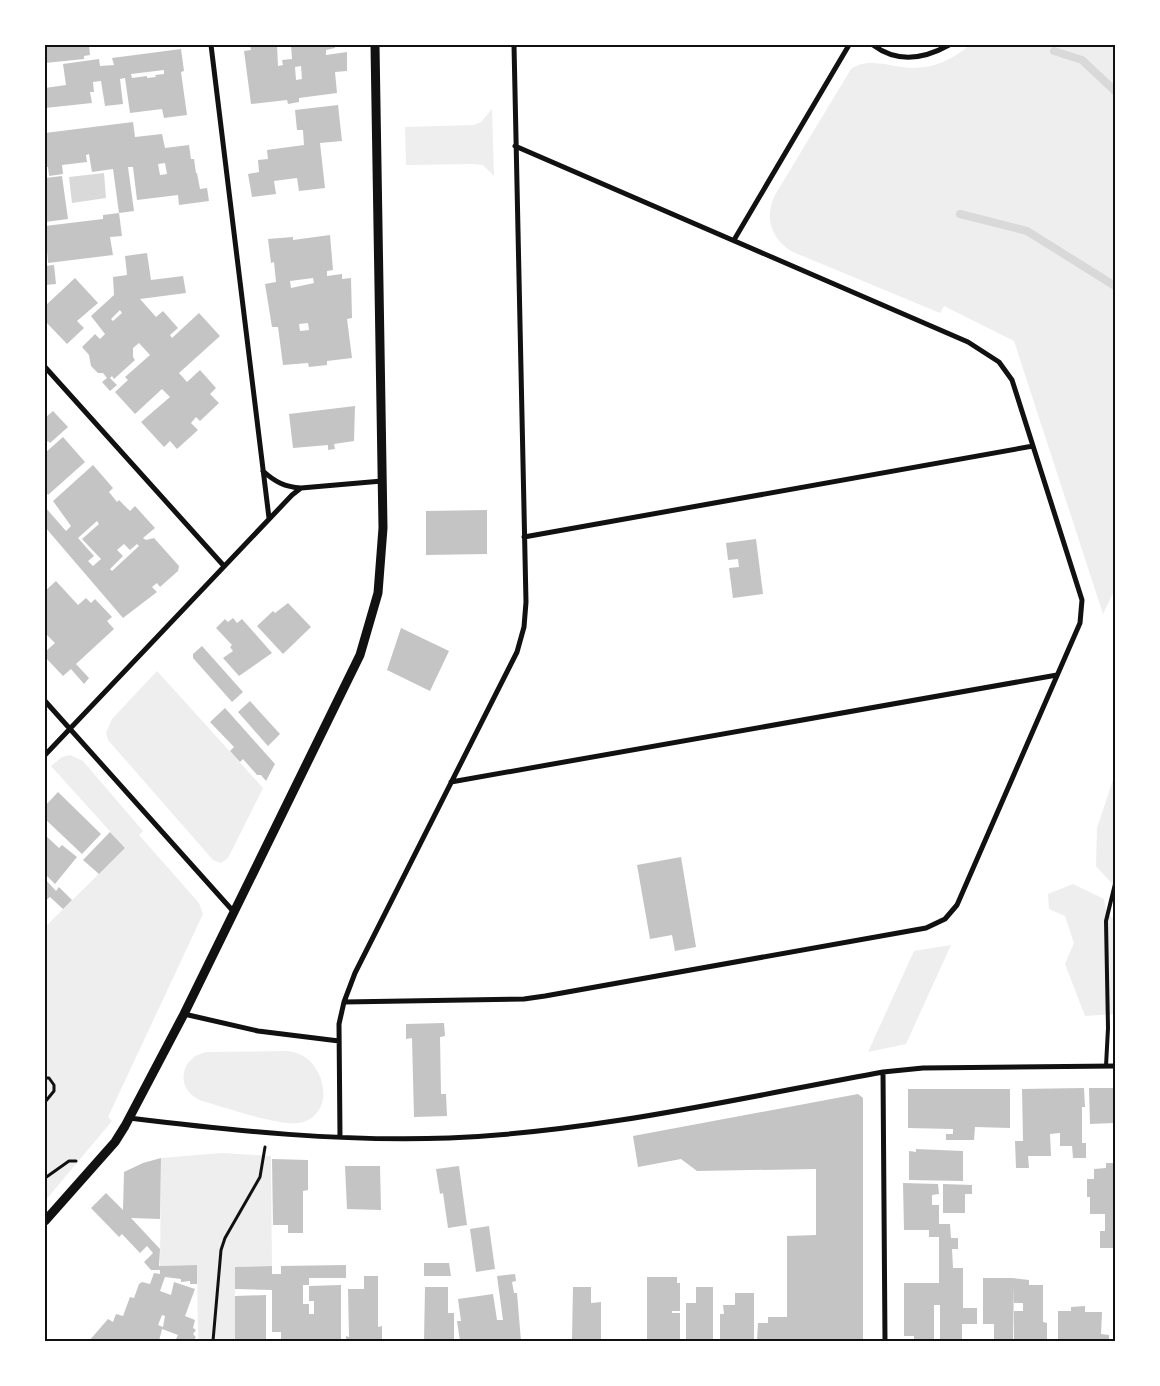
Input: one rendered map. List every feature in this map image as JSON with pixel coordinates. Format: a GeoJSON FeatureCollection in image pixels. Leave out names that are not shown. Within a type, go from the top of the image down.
{"type":"FeatureCollection","features":[{"type":"Feature","properties":{"kind":"street"},"geometry":{"type":"LineString","coordinates":[[211,45],[269,518]]}},
{"type":"Feature","properties":{"kind":"street"},"geometry":{"type":"LineString","coordinates":[[45,1221],[115,1142],[129,1118],[184,1014],[360,655],[378,593],[382,564],[382,481],[375,45]]}},
{"type":"Feature","properties":{"kind":"street"},"geometry":{"type":"LineString","coordinates":[[340,1137],[339,1041],[344,1002],[355,972],[517,652],[524,627],[526,602],[514,45]]}},
{"type":"Feature","properties":{"kind":"street"},"geometry":{"type":"LineString","coordinates":[[734,240],[849,45]]}},
{"type":"Feature","properties":{"kind":"street"},"geometry":{"type":"LineString","coordinates":[[873,45],[893,56],[915,58],[934,53],[949,45]]}},
{"type":"Feature","properties":{"kind":"street"},"geometry":{"type":"LineString","coordinates":[[344,1002],[485,1000],[546,996],[926,928],[945,919],[957,905],[1080,623],[1082,600],[1012,380],[999,362],[982,349],[515,146]]}},
{"type":"Feature","properties":{"kind":"street"},"geometry":{"type":"LineString","coordinates":[[45,367],[224,566]]}},
{"type":"Feature","properties":{"kind":"street"},"geometry":{"type":"LineString","coordinates":[[524,537],[1033,446]]}},
{"type":"Feature","properties":{"kind":"street"},"geometry":{"type":"LineString","coordinates":[[263,471],[273,480],[288,487],[301,488],[382,481]]}},
{"type":"Feature","properties":{"kind":"street"},"geometry":{"type":"LineString","coordinates":[[45,755],[269,518],[301,488]]}},
{"type":"Feature","properties":{"kind":"street"},"geometry":{"type":"LineString","coordinates":[[452,782],[1057,675]]}},
{"type":"Feature","properties":{"kind":"street"},"geometry":{"type":"LineString","coordinates":[[45,701],[233,911]]}},
{"type":"Feature","properties":{"kind":"street"},"geometry":{"type":"LineString","coordinates":[[184,1014],[258,1031],[339,1041]]}},
{"type":"Feature","properties":{"kind":"street"},"geometry":{"type":"LineString","coordinates":[[129,1118],[265,1134],[448,1138],[552,1130],[884,1072],[923,1068],[1115,1066]]}},
{"type":"Feature","properties":{"kind":"street"},"geometry":{"type":"LineString","coordinates":[[884,1072],[885,1341]]}},
{"type":"Feature","properties":{"kind":"lane"},"geometry":{"type":"LineString","coordinates":[[1106,1066],[1108,1028],[1106,921],[1115,884]]}},
{"type":"Feature","properties":{"kind":"path"},"geometry":{"type":"LineString","coordinates":[[45,1078],[49,1078],[54,1085],[54,1091],[45,1102]]}},
{"type":"Feature","properties":{"kind":"path"},"geometry":{"type":"LineString","coordinates":[[212,1341],[221,1250],[225,1238],[260,1177],[265,1134]]}},
{"type":"Feature","properties":{"kind":"shaded area"},"geometry":{"type":"Polygon","coordinates":[[[970,45],[1115,45],[1115,589],[1103,614],[1014,341],[944,306],[940,313],[793,252],[779,241],[770,220],[770,212],[775,195],[851,69],[865,63],[921,68],[950,58],[970,45]]]}},
{"type":"Feature","properties":{"kind":"shaded area"},"geometry":{"type":"Polygon","coordinates":[[[492,109],[494,176],[483,165],[406,165],[405,127],[474,125],[481,122],[492,109]]]}},
{"type":"Feature","properties":{"kind":"shaded area"},"geometry":{"type":"Polygon","coordinates":[[[104,173],[106,198],[72,203],[69,177],[104,173]]]}},
{"type":"Feature","properties":{"kind":"shaded area"},"geometry":{"type":"Polygon","coordinates":[[[157,671],[263,788],[228,858],[221,863],[213,860],[108,740],[106,733],[112,719],[157,671]]]}},
{"type":"Feature","properties":{"kind":"shaded area"},"geometry":{"type":"Polygon","coordinates":[[[70,755],[83,761],[143,831],[139,835],[199,903],[203,914],[108,1117],[112,1121],[45,1201],[45,927],[125,848],[51,766],[62,757],[70,755]]]}},
{"type":"Feature","properties":{"kind":"shaded area"},"geometry":{"type":"Polygon","coordinates":[[[1115,774],[1115,887],[1096,866],[1097,828],[1115,774]]]}},
{"type":"Feature","properties":{"kind":"shaded area"},"geometry":{"type":"Polygon","coordinates":[[[1073,884],[1104,899],[1107,915],[1115,918],[1115,1014],[1085,1016],[1065,964],[1074,943],[1065,916],[1049,909],[1048,894],[1073,884]]]}},
{"type":"Feature","properties":{"kind":"shaded area"},"geometry":{"type":"Polygon","coordinates":[[[951,945],[906,1044],[868,1052],[914,951],[951,945]]]}},
{"type":"Feature","properties":{"kind":"shaded area"},"geometry":{"type":"Polygon","coordinates":[[[286,1051],[299,1054],[310,1062],[318,1072],[322,1084],[323,1097],[320,1109],[312,1118],[299,1123],[278,1122],[202,1101],[191,1095],[185,1086],[184,1076],[187,1064],[195,1056],[206,1052],[286,1051]]]}},
{"type":"Feature","properties":{"kind":"shaded area"},"geometry":{"type":"Polygon","coordinates":[[[221,1153],[271,1156],[272,1266],[235,1267],[235,1341],[198,1341],[197,1265],[160,1266],[161,1158],[221,1153]]]}},
{"type":"Feature","properties":{"kind":"building"},"geometry":{"type":"Polygon","coordinates":[[[45,45],[89,45],[90,55],[84,56],[84,59],[45,63],[45,45]]]}},
{"type":"Feature","properties":{"kind":"building"},"geometry":{"type":"Polygon","coordinates":[[[250,45],[277,45],[278,66],[283,65],[282,60],[292,59],[291,45],[335,45],[335,48],[326,50],[326,55],[347,52],[347,71],[335,72],[337,93],[299,98],[299,102],[288,104],[287,100],[251,104],[244,51],[251,50],[250,45]],[[301,66],[295,67],[296,80],[302,79],[301,66]]]}},
{"type":"Feature","properties":{"kind":"building"},"geometry":{"type":"Polygon","coordinates":[[[181,49],[184,71],[181,72],[187,115],[164,118],[162,109],[130,113],[125,78],[120,79],[123,104],[105,106],[101,81],[93,82],[94,92],[90,92],[92,103],[45,108],[45,88],[66,85],[63,64],[99,59],[100,66],[114,65],[112,58],[181,49]],[[164,70],[131,74],[132,78],[147,76],[147,78],[164,74],[164,70]]]}},
{"type":"Feature","properties":{"kind":"building"},"geometry":{"type":"Polygon","coordinates":[[[338,105],[342,141],[320,143],[325,188],[299,191],[297,178],[274,181],[276,194],[252,197],[248,174],[259,172],[258,160],[268,159],[267,150],[304,145],[303,130],[297,130],[295,110],[338,105]]]}},
{"type":"Feature","properties":{"kind":"building"},"geometry":{"type":"Polygon","coordinates":[[[133,122],[135,137],[162,134],[165,148],[189,145],[200,189],[207,188],[209,201],[179,205],[178,195],[137,200],[133,167],[128,167],[134,211],[119,213],[113,169],[92,172],[89,154],[86,155],[87,162],[62,165],[63,174],[49,176],[48,167],[45,167],[45,133],[133,122]],[[165,163],[158,164],[160,175],[167,174],[165,163]]]}},
{"type":"Feature","properties":{"kind":"building"},"geometry":{"type":"Polygon","coordinates":[[[62,176],[68,219],[45,222],[45,178],[62,176]]]}},
{"type":"Feature","properties":{"kind":"building"},"geometry":{"type":"Polygon","coordinates":[[[119,213],[122,236],[110,237],[113,255],[48,263],[45,226],[103,219],[103,215],[119,213]]]}},
{"type":"Feature","properties":{"kind":"building"},"geometry":{"type":"Polygon","coordinates":[[[330,235],[333,270],[327,271],[327,276],[342,274],[342,279],[351,278],[352,318],[347,319],[352,358],[327,361],[327,365],[309,367],[308,363],[283,365],[278,327],[272,327],[265,284],[276,282],[274,262],[271,263],[268,239],[293,237],[293,240],[330,235]],[[313,278],[290,281],[291,288],[314,283],[313,278]],[[308,323],[299,324],[300,331],[309,330],[308,323]]]}},
{"type":"Feature","properties":{"kind":"building"},"geometry":{"type":"Polygon","coordinates":[[[147,253],[151,280],[183,276],[186,293],[140,299],[156,317],[163,311],[178,328],[170,335],[172,338],[199,313],[220,336],[179,373],[187,382],[200,370],[216,388],[210,394],[219,403],[200,421],[196,417],[191,423],[198,430],[177,449],[170,441],[164,447],[141,422],[170,397],[162,389],[135,414],[115,392],[128,380],[125,377],[150,355],[139,343],[133,348],[135,360],[114,379],[112,376],[110,378],[117,385],[110,391],[102,382],[107,378],[103,373],[98,373],[91,366],[89,355],[82,347],[95,334],[100,339],[105,334],[91,316],[114,295],[113,277],[127,275],[125,256],[147,253]],[[120,310],[111,319],[113,321],[122,313],[120,310]]]}},
{"type":"Feature","properties":{"kind":"building"},"geometry":{"type":"Polygon","coordinates":[[[54,265],[56,284],[45,285],[45,266],[54,265]]]}},
{"type":"Feature","properties":{"kind":"building"},"geometry":{"type":"Polygon","coordinates":[[[75,278],[98,303],[77,321],[84,328],[67,344],[45,321],[45,306],[75,278]]]}},
{"type":"Feature","properties":{"kind":"building"},"geometry":{"type":"Polygon","coordinates":[[[355,406],[354,441],[334,444],[335,449],[328,450],[328,445],[293,448],[289,414],[355,406]]]}},
{"type":"Feature","properties":{"kind":"building"},"geometry":{"type":"Polygon","coordinates":[[[53,411],[68,427],[50,443],[48,441],[45,444],[45,418],[53,411]]]}},
{"type":"Feature","properties":{"kind":"building"},"geometry":{"type":"Polygon","coordinates":[[[63,437],[85,462],[48,495],[45,491],[45,453],[63,437]]]}},
{"type":"Feature","properties":{"kind":"building"},"geometry":{"type":"Polygon","coordinates":[[[93,465],[113,488],[109,492],[117,502],[119,500],[130,511],[135,506],[155,528],[143,538],[146,540],[154,538],[179,566],[178,571],[160,587],[157,583],[152,587],[157,592],[123,618],[45,527],[45,507],[66,531],[71,526],[53,501],[93,465]],[[97,521],[78,538],[94,556],[88,561],[93,566],[101,559],[82,539],[99,524],[97,521]],[[124,544],[117,550],[123,556],[110,569],[112,571],[139,546],[137,544],[130,550],[124,544]]]}},
{"type":"Feature","properties":{"kind":"building"},"geometry":{"type":"Polygon","coordinates":[[[487,510],[487,554],[426,555],[426,511],[487,510]]]}},
{"type":"Feature","properties":{"kind":"building"},"geometry":{"type":"Polygon","coordinates":[[[756,539],[763,594],[733,598],[729,568],[739,567],[738,559],[728,560],[726,543],[756,539]]]}},
{"type":"Feature","properties":{"kind":"building"},"geometry":{"type":"Polygon","coordinates":[[[56,581],[78,605],[86,598],[91,603],[95,599],[112,617],[107,621],[114,629],[76,664],[89,678],[84,684],[71,669],[63,676],[45,657],[45,652],[55,643],[45,633],[45,591],[56,581]]]}},
{"type":"Feature","properties":{"kind":"building"},"geometry":{"type":"Polygon","coordinates":[[[288,603],[311,627],[283,654],[257,626],[273,611],[275,613],[288,603]]]}},
{"type":"Feature","properties":{"kind":"building"},"geometry":{"type":"Polygon","coordinates":[[[233,618],[237,623],[242,619],[272,653],[239,676],[223,658],[233,651],[230,647],[232,645],[216,628],[225,619],[228,622],[233,618]]]}},
{"type":"Feature","properties":{"kind":"building"},"geometry":{"type":"Polygon","coordinates":[[[401,628],[449,651],[430,691],[387,670],[401,628]]]}},
{"type":"Feature","properties":{"kind":"building"},"geometry":{"type":"Polygon","coordinates":[[[202,646],[243,692],[232,702],[193,658],[193,654],[202,646]]]}},
{"type":"Feature","properties":{"kind":"building"},"geometry":{"type":"Polygon","coordinates":[[[250,701],[280,734],[268,746],[238,712],[250,701]]]}},
{"type":"Feature","properties":{"kind":"building"},"geometry":{"type":"Polygon","coordinates":[[[225,708],[275,764],[266,781],[261,775],[257,775],[243,759],[240,762],[230,751],[234,747],[210,722],[225,708]]]}},
{"type":"Feature","properties":{"kind":"building"},"geometry":{"type":"Polygon","coordinates":[[[58,792],[101,834],[82,854],[45,819],[45,806],[58,792]]]}},
{"type":"Feature","properties":{"kind":"building"},"geometry":{"type":"Polygon","coordinates":[[[110,832],[125,848],[99,874],[83,860],[110,832]]]}},
{"type":"Feature","properties":{"kind":"building"},"geometry":{"type":"Polygon","coordinates":[[[45,835],[59,848],[62,845],[77,857],[55,884],[45,874],[45,835]]]}},
{"type":"Feature","properties":{"kind":"building"},"geometry":{"type":"Polygon","coordinates":[[[681,857],[696,947],[675,951],[672,935],[650,939],[637,865],[681,857]]]}},
{"type":"Feature","properties":{"kind":"building"},"geometry":{"type":"Polygon","coordinates":[[[45,879],[56,891],[59,887],[72,900],[63,909],[50,897],[45,901],[45,879]]]}},
{"type":"Feature","properties":{"kind":"building"},"geometry":{"type":"Polygon","coordinates":[[[444,1023],[445,1036],[440,1037],[441,1094],[446,1094],[447,1116],[414,1117],[412,1038],[406,1039],[406,1024],[444,1023]]]}},
{"type":"Feature","properties":{"kind":"building"},"geometry":{"type":"Polygon","coordinates":[[[1084,1088],[1085,1107],[1082,1107],[1082,1143],[1086,1143],[1086,1158],[1073,1158],[1072,1146],[1060,1146],[1060,1133],[1050,1134],[1051,1156],[1028,1156],[1029,1168],[1016,1168],[1015,1141],[1023,1141],[1022,1089],[1084,1088]]]}},
{"type":"Feature","properties":{"kind":"building"},"geometry":{"type":"Polygon","coordinates":[[[1089,1088],[1115,1088],[1115,1123],[1090,1124],[1089,1088]]]}},
{"type":"Feature","properties":{"kind":"building"},"geometry":{"type":"Polygon","coordinates":[[[908,1089],[1010,1089],[1010,1128],[975,1127],[974,1140],[946,1140],[946,1134],[953,1134],[953,1129],[908,1128],[908,1089]]]}},
{"type":"Feature","properties":{"kind":"building"},"geometry":{"type":"Polygon","coordinates":[[[858,1094],[863,1098],[863,1341],[757,1341],[758,1323],[768,1323],[768,1317],[787,1317],[787,1236],[816,1235],[816,1169],[697,1171],[681,1159],[638,1167],[633,1136],[858,1094]]]}},
{"type":"Feature","properties":{"kind":"building"},"geometry":{"type":"Polygon","coordinates":[[[916,1149],[963,1151],[963,1181],[909,1180],[909,1151],[916,1152],[916,1149]]]}},
{"type":"Feature","properties":{"kind":"building"},"geometry":{"type":"Polygon","coordinates":[[[161,1158],[160,1219],[131,1218],[160,1249],[159,1266],[197,1265],[197,1284],[165,1277],[160,1291],[171,1295],[174,1282],[195,1289],[185,1316],[195,1320],[193,1328],[196,1330],[193,1334],[196,1337],[193,1341],[175,1341],[178,1335],[162,1329],[159,1341],[114,1341],[107,1339],[106,1341],[89,1341],[108,1319],[113,1322],[116,1314],[123,1316],[130,1297],[134,1298],[139,1284],[142,1282],[150,1284],[154,1273],[160,1274],[160,1270],[151,1270],[144,1262],[153,1253],[147,1246],[140,1253],[122,1234],[119,1237],[91,1208],[106,1193],[123,1210],[124,1172],[143,1163],[161,1158]],[[162,1315],[158,1325],[163,1327],[165,1316],[162,1315]]]}},
{"type":"Feature","properties":{"kind":"building"},"geometry":{"type":"Polygon","coordinates":[[[272,1159],[308,1160],[308,1190],[303,1191],[303,1233],[288,1233],[288,1225],[273,1225],[272,1159]]]}},
{"type":"Feature","properties":{"kind":"building"},"geometry":{"type":"Polygon","coordinates":[[[1106,1163],[1115,1163],[1115,1248],[1100,1248],[1100,1231],[1105,1231],[1105,1214],[1090,1214],[1090,1197],[1087,1197],[1087,1179],[1094,1179],[1094,1169],[1106,1168],[1106,1163]]]}},
{"type":"Feature","properties":{"kind":"building"},"geometry":{"type":"Polygon","coordinates":[[[345,1166],[380,1166],[381,1210],[347,1209],[345,1166]]]}},
{"type":"Feature","properties":{"kind":"building"},"geometry":{"type":"Polygon","coordinates":[[[459,1166],[467,1225],[448,1228],[443,1193],[440,1194],[436,1169],[459,1166]]]}},
{"type":"Feature","properties":{"kind":"building"},"geometry":{"type":"Polygon","coordinates":[[[903,1183],[938,1184],[939,1194],[932,1195],[932,1205],[939,1205],[939,1224],[950,1224],[951,1238],[958,1238],[958,1249],[952,1249],[953,1268],[963,1268],[963,1308],[977,1308],[977,1324],[962,1324],[962,1341],[940,1341],[940,1305],[934,1305],[934,1341],[914,1341],[914,1336],[904,1336],[904,1283],[939,1283],[939,1237],[929,1237],[929,1230],[904,1230],[903,1183]]]}},
{"type":"Feature","properties":{"kind":"building"},"geometry":{"type":"Polygon","coordinates":[[[943,1184],[972,1185],[972,1194],[965,1194],[965,1213],[943,1213],[943,1184]]]}},
{"type":"Feature","properties":{"kind":"building"},"geometry":{"type":"Polygon","coordinates":[[[489,1226],[495,1269],[476,1272],[470,1229],[489,1226]]]}},
{"type":"Feature","properties":{"kind":"building"},"geometry":{"type":"Polygon","coordinates":[[[424,1263],[449,1263],[451,1276],[424,1276],[424,1263]]]}},
{"type":"Feature","properties":{"kind":"building"},"geometry":{"type":"Polygon","coordinates":[[[346,1265],[346,1278],[309,1278],[309,1285],[303,1285],[303,1304],[309,1304],[309,1314],[314,1314],[314,1301],[309,1301],[309,1286],[341,1285],[341,1341],[281,1341],[281,1332],[272,1332],[272,1290],[235,1289],[235,1267],[272,1266],[272,1274],[281,1274],[281,1266],[346,1265]]]}},
{"type":"Feature","properties":{"kind":"building"},"geometry":{"type":"Polygon","coordinates":[[[515,1274],[516,1281],[512,1282],[514,1293],[517,1293],[521,1341],[460,1341],[457,1321],[461,1321],[458,1299],[493,1294],[497,1320],[503,1320],[497,1276],[515,1274]]]}},
{"type":"Feature","properties":{"kind":"building"},"geometry":{"type":"Polygon","coordinates":[[[364,1276],[378,1276],[378,1327],[382,1326],[382,1341],[346,1341],[346,1336],[349,1337],[348,1289],[364,1289],[364,1276]]]}},
{"type":"Feature","properties":{"kind":"building"},"geometry":{"type":"Polygon","coordinates":[[[647,1277],[677,1277],[677,1283],[680,1283],[680,1311],[672,1311],[672,1313],[680,1313],[680,1341],[647,1341],[647,1277]]]}},
{"type":"Feature","properties":{"kind":"building"},"geometry":{"type":"Polygon","coordinates":[[[983,1278],[1013,1278],[1029,1280],[1029,1285],[1043,1285],[1043,1322],[1047,1323],[1047,1341],[1014,1341],[1014,1311],[1023,1311],[1023,1303],[1014,1303],[1014,1283],[1013,1341],[994,1341],[994,1324],[983,1324],[983,1278]]]}},
{"type":"Feature","properties":{"kind":"building"},"geometry":{"type":"Polygon","coordinates":[[[425,1287],[448,1287],[448,1313],[454,1313],[454,1341],[424,1341],[425,1287]]]}},
{"type":"Feature","properties":{"kind":"building"},"geometry":{"type":"Polygon","coordinates":[[[573,1287],[591,1287],[591,1303],[601,1302],[601,1340],[572,1339],[573,1287]]]}},
{"type":"Feature","properties":{"kind":"building"},"geometry":{"type":"Polygon","coordinates":[[[696,1287],[713,1287],[713,1341],[686,1341],[686,1303],[696,1303],[696,1287]]]}},
{"type":"Feature","properties":{"kind":"building"},"geometry":{"type":"Polygon","coordinates":[[[735,1293],[754,1293],[754,1341],[720,1341],[720,1314],[724,1314],[723,1305],[735,1305],[735,1293]]]}},
{"type":"Feature","properties":{"kind":"building"},"geometry":{"type":"Polygon","coordinates":[[[266,1295],[266,1341],[235,1341],[235,1296],[266,1295]]]}},
{"type":"Feature","properties":{"kind":"building"},"geometry":{"type":"Polygon","coordinates":[[[1085,1306],[1085,1312],[1102,1312],[1101,1334],[1109,1335],[1109,1341],[1058,1341],[1058,1311],[1071,1311],[1071,1307],[1085,1306]]]}},
{"type":"Feature","properties":{"kind":"waterway"},"geometry":{"type":"LineString","coordinates":[[1054,51],[1082,60],[1115,91]]}},
{"type":"Feature","properties":{"kind":"waterway"},"geometry":{"type":"LineString","coordinates":[[960,214],[1027,231],[1115,286]]}}]}
